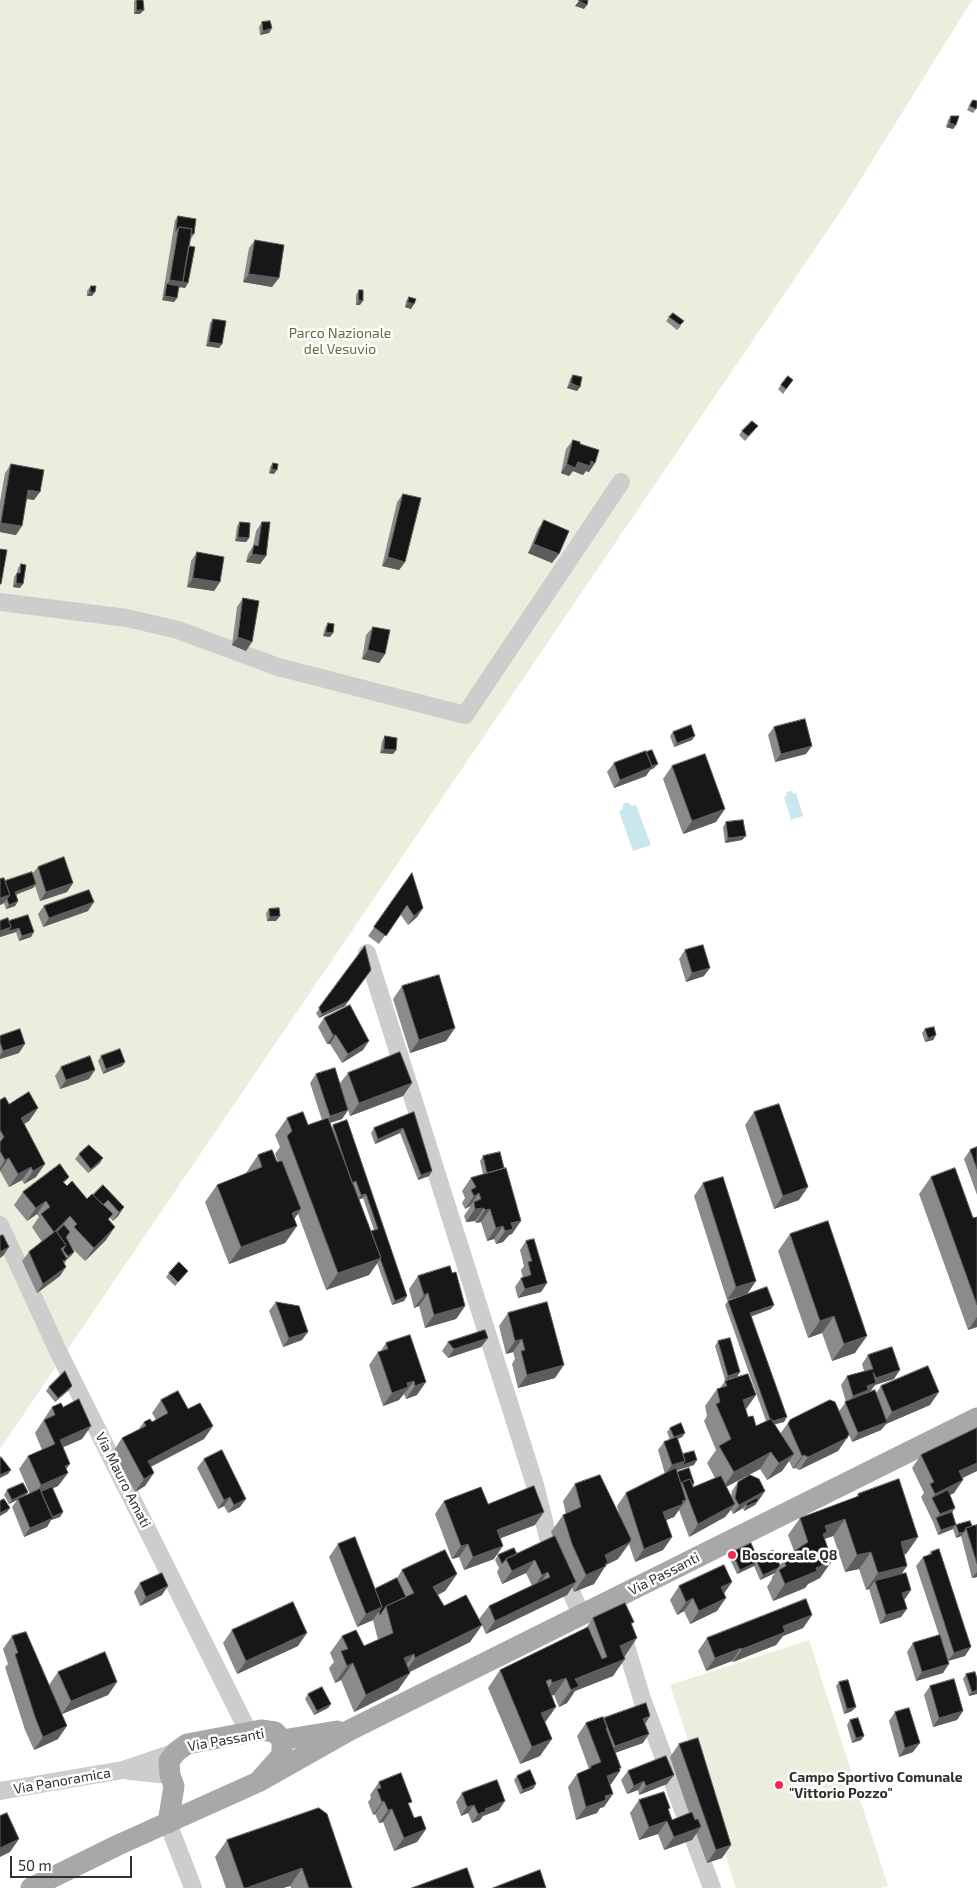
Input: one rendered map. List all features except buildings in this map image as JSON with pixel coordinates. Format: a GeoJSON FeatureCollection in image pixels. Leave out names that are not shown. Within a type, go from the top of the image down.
{"type":"FeatureCollection","features":[{"type":"Feature","properties":{"kind":"main road","name":"Via Passanti"},"geometry":{"type":"LineString","coordinates":[[31,1888],[58,1882],[168,1823],[258,1782],[350,1730],[977,1418]]}},
{"type":"Feature","properties":{"kind":"main road","name":"Via Passanti"},"geometry":{"type":"LineString","coordinates":[[168,1823],[172,1781],[170,1761],[176,1752],[188,1744],[261,1730],[275,1732],[282,1740],[282,1755],[258,1782]]}},
{"type":"Feature","properties":{"kind":"main road","name":"Via Passanti"},"geometry":{"type":"LineString","coordinates":[[282,1740],[350,1730]]}},
{"type":"Feature","properties":{"kind":"main road","name":"Via Passanti"},"geometry":{"type":"LineString","coordinates":[[172,1781],[192,1797],[229,1796]]}},
{"type":"Feature","properties":{"kind":"street"},"geometry":{"type":"LineString","coordinates":[[0,602],[127,618],[178,630],[278,667],[465,715],[621,482]]}},
{"type":"Feature","properties":{"kind":"street"},"geometry":{"type":"LineString","coordinates":[[368,953],[535,1485],[550,1545],[581,1614]]}},
{"type":"Feature","properties":{"kind":"street","name":"Via Mauro Amati"},"geometry":{"type":"LineString","coordinates":[[0,1225],[58,1351],[249,1733]]}},
{"type":"Feature","properties":{"kind":"street"},"geometry":{"type":"LineString","coordinates":[[612,1600],[642,1698],[712,1888]]}},
{"type":"Feature","properties":{"kind":"street","name":"Via Panoramica"},"geometry":{"type":"LineString","coordinates":[[0,1791],[123,1770],[176,1752]]}},
{"type":"Feature","properties":{"kind":"street","name":"Via Panoramica"},"geometry":{"type":"LineString","coordinates":[[123,1770],[172,1781]]}},
{"type":"Feature","properties":{"kind":"street"},"geometry":{"type":"LineString","coordinates":[[168,1823],[192,1888]]}},
{"type":"Feature","properties":{"kind":"green space","name":"Parco Nazionale del Vesuvio"},"geometry":{"type":"Polygon","coordinates":[[[0,0],[972,0],[844,206],[0,1449],[0,0]]]}},
{"type":"Feature","properties":{"kind":"green space","name":"Campo Sportivo Comunale \"Vittorio Pozzo\""},"geometry":{"type":"Polygon","coordinates":[[[809,1640],[888,1886],[881,1888],[736,1888],[670,1685],[809,1640]]]}},
{"type":"Feature","properties":{"kind":"water"},"geometry":{"type":"Polygon","coordinates":[[[792,791],[793,794],[796,793],[803,816],[791,820],[784,797],[787,796],[786,792],[792,791]]]}},
{"type":"Feature","properties":{"kind":"water"},"geometry":{"type":"Polygon","coordinates":[[[625,803],[629,803],[632,806],[636,805],[651,845],[633,851],[619,811],[622,810],[625,803]]]}},
{"type":"Feature","properties":{"kind":"place","name":"Boscoreale Q8"},"geometry":{"type":"Point","coordinates":[732,1555]}},
{"type":"Feature","properties":{"kind":"place","name":"Campo Sportivo Comunale \"Vittorio Pozzo\""},"geometry":{"type":"Point","coordinates":[779,1785]}}]}
